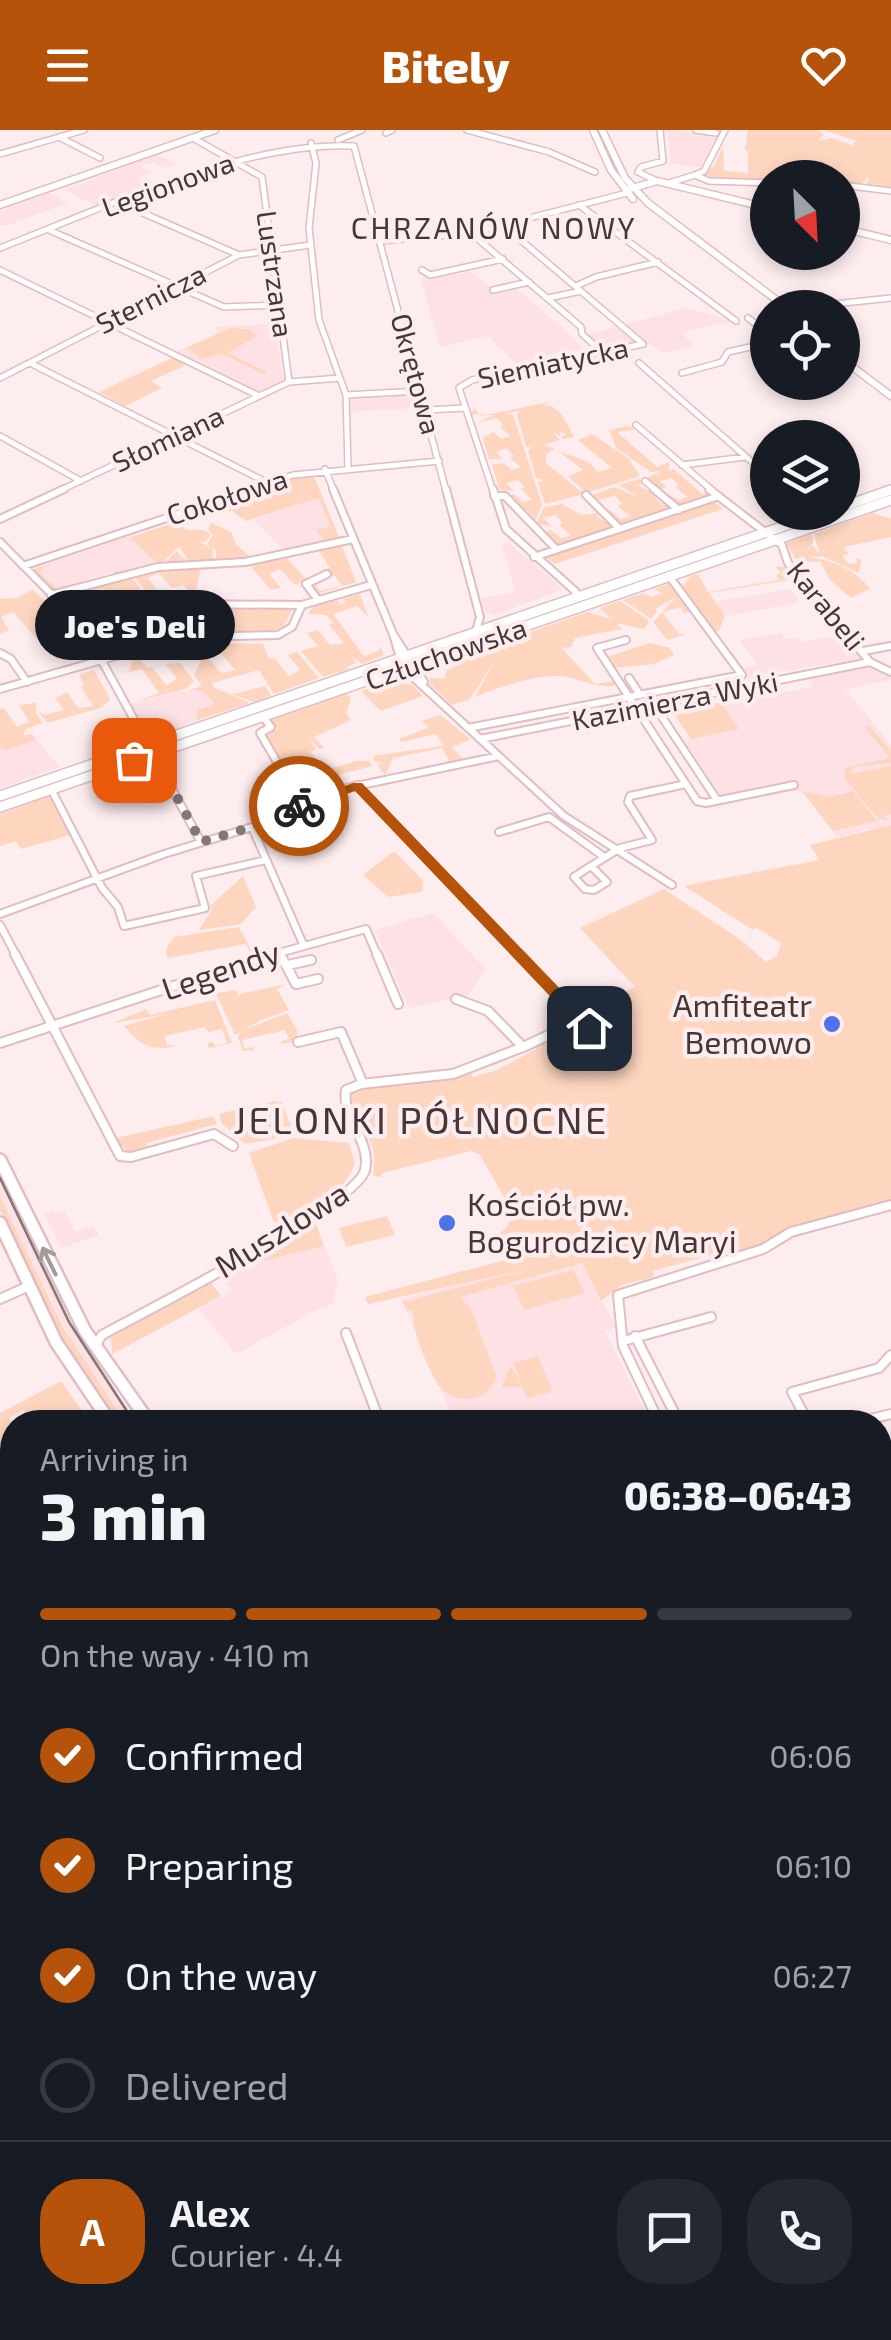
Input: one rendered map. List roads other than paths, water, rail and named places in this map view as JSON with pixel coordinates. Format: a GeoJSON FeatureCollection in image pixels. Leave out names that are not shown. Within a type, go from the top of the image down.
{"type":"FeatureCollection","features":[{"type":"Feature","properties":{"kind":"main road"},"geometry":{"type":"LineString","coordinates":[[0,202],[215,130]]}},
{"type":"Feature","properties":{"kind":"main road"},"geometry":{"type":"LineString","coordinates":[[593,130],[609,167],[650,215],[751,290]]}},
{"type":"Feature","properties":{"kind":"main road"},"geometry":{"type":"LineString","coordinates":[[602,130],[630,190],[763,290]]}},
{"type":"Feature","properties":{"kind":"main road"},"geometry":{"type":"LineString","coordinates":[[0,202],[200,135]]}},
{"type":"Feature","properties":{"kind":"main road"},"geometry":{"type":"LineString","coordinates":[[630,190],[664,182],[750,204]]}},
{"type":"Feature","properties":{"kind":"main road"},"geometry":{"type":"LineString","coordinates":[[860,232],[891,240]]}},
{"type":"Feature","properties":{"kind":"main road"},"geometry":{"type":"LineString","coordinates":[[860,364],[891,387]]}},
{"type":"Feature","properties":{"kind":"main road"},"geometry":{"type":"LineString","coordinates":[[860,373],[891,396]]}},
{"type":"Feature","properties":{"kind":"main road"},"geometry":{"type":"LineString","coordinates":[[860,500],[891,490]]}},
{"type":"Feature","properties":{"kind":"main road","name":"Człuchowska"},"geometry":{"type":"LineString","coordinates":[[0,796],[263,717],[573,599],[891,500]]}},
{"type":"Feature","properties":{"kind":"main road","name":"Człuchowska"},"geometry":{"type":"LineString","coordinates":[[0,806],[151,749],[669,576],[784,530]]}},
{"type":"Feature","properties":{"kind":"main road"},"geometry":{"type":"LineString","coordinates":[[0,1160],[86,1332],[98,1341],[141,1410]]}},
{"type":"Feature","properties":{"kind":"main road"},"geometry":{"type":"LineString","coordinates":[[0,1223],[64,1356],[102,1410]]}},
{"type":"Feature","properties":{"kind":"street"},"geometry":{"type":"LineString","coordinates":[[0,154],[84,130]]}},
{"type":"Feature","properties":{"kind":"street"},"geometry":{"type":"LineString","coordinates":[[338,142],[362,130]]}},
{"type":"Feature","properties":{"kind":"street"},"geometry":{"type":"LineString","coordinates":[[468,130],[549,152],[595,172]]}},
{"type":"Feature","properties":{"kind":"street"},"geometry":{"type":"LineString","coordinates":[[660,130],[662,161],[641,167],[638,172],[664,182],[704,171],[724,130]]}},
{"type":"Feature","properties":{"kind":"street"},"geometry":{"type":"LineString","coordinates":[[696,130],[716,132]]}},
{"type":"Feature","properties":{"kind":"street","name":"Lustrzana"},"geometry":{"type":"LineString","coordinates":[[200,135],[262,178],[289,382]]}},
{"type":"Feature","properties":{"kind":"street"},"geometry":{"type":"LineString","coordinates":[[59,137],[100,158]]}},
{"type":"Feature","properties":{"kind":"street","name":"Legionowa"},"geometry":{"type":"LineString","coordinates":[[0,248],[234,160],[311,143],[338,142]]}},
{"type":"Feature","properties":{"kind":"street","name":"Okrętowa"},"geometry":{"type":"LineString","coordinates":[[338,142],[357,150],[480,617]]}},
{"type":"Feature","properties":{"kind":"street"},"geometry":{"type":"LineString","coordinates":[[311,143],[316,163],[310,244],[318,320],[346,395],[348,467]]}},
{"type":"Feature","properties":{"kind":"street"},"geometry":{"type":"LineString","coordinates":[[695,175],[710,182],[750,183]]}},
{"type":"Feature","properties":{"kind":"street"},"geometry":{"type":"LineString","coordinates":[[860,187],[891,191]]}},
{"type":"Feature","properties":{"kind":"street"},"geometry":{"type":"LineString","coordinates":[[382,242],[458,234],[630,190]]}},
{"type":"Feature","properties":{"kind":"street"},"geometry":{"type":"LineString","coordinates":[[120,203],[239,255]]}},
{"type":"Feature","properties":{"kind":"street"},"geometry":{"type":"LineString","coordinates":[[578,204],[736,321]]}},
{"type":"Feature","properties":{"kind":"street"},"geometry":{"type":"LineString","coordinates":[[503,224],[578,288]]}},
{"type":"Feature","properties":{"kind":"street"},"geometry":{"type":"LineString","coordinates":[[49,230],[226,308],[278,305]]}},
{"type":"Feature","properties":{"kind":"street"},"geometry":{"type":"LineString","coordinates":[[480,240],[582,327],[582,334],[602,351]]}},
{"type":"Feature","properties":{"kind":"street","name":"Sternicza"},"geometry":{"type":"LineString","coordinates":[[0,378],[239,255],[310,244]]}},
{"type":"Feature","properties":{"kind":"street"},"geometry":{"type":"LineString","coordinates":[[422,270],[430,275],[503,260]]}},
{"type":"Feature","properties":{"kind":"street"},"geometry":{"type":"LineString","coordinates":[[548,298],[596,277],[658,262]]}},
{"type":"Feature","properties":{"kind":"street"},"geometry":{"type":"LineString","coordinates":[[0,270],[259,396]]}},
{"type":"Feature","properties":{"kind":"street"},"geometry":{"type":"LineString","coordinates":[[493,290],[529,282]]}},
{"type":"Feature","properties":{"kind":"street","name":"Siemiatycka"},"geometry":{"type":"LineString","coordinates":[[573,599],[576,592],[506,529],[459,391],[464,382],[644,344],[578,288]]}},
{"type":"Feature","properties":{"kind":"street"},"geometry":{"type":"LineString","coordinates":[[860,301],[891,298]]}},
{"type":"Feature","properties":{"kind":"street"},"geometry":{"type":"LineString","coordinates":[[682,372],[722,362],[728,352],[750,346]]}},
{"type":"Feature","properties":{"kind":"street"},"geometry":{"type":"LineString","coordinates":[[30,362],[268,483]]}},
{"type":"Feature","properties":{"kind":"street"},"geometry":{"type":"LineString","coordinates":[[639,363],[750,461]]}},
{"type":"Feature","properties":{"kind":"street","name":"Słomiana"},"geometry":{"type":"LineString","coordinates":[[0,520],[289,382],[340,378]]}},
{"type":"Feature","properties":{"kind":"street"},"geometry":{"type":"LineString","coordinates":[[346,395],[420,391]]}},
{"type":"Feature","properties":{"kind":"street"},"geometry":{"type":"LineString","coordinates":[[426,410],[465,408]]}},
{"type":"Feature","properties":{"kind":"street"},"geometry":{"type":"LineString","coordinates":[[636,426],[771,536]]}},
{"type":"Feature","properties":{"kind":"street"},"geometry":{"type":"LineString","coordinates":[[0,436],[81,480]]}},
{"type":"Feature","properties":{"kind":"street"},"geometry":{"type":"LineString","coordinates":[[682,465],[745,457]]}},
{"type":"Feature","properties":{"kind":"street","name":"Cokołowa"},"geometry":{"type":"LineString","coordinates":[[23,566],[268,483],[348,467],[439,461]]}},
{"type":"Feature","properties":{"kind":"street"},"geometry":{"type":"LineString","coordinates":[[325,470],[405,662],[468,728],[564,816],[672,885]]}},
{"type":"Feature","properties":{"kind":"street"},"geometry":{"type":"LineString","coordinates":[[645,481],[678,510]]}},
{"type":"Feature","properties":{"kind":"street"},"geometry":{"type":"LineString","coordinates":[[586,495],[620,529]]}},
{"type":"Feature","properties":{"kind":"street"},"geometry":{"type":"LineString","coordinates":[[494,496],[504,496],[556,549]]}},
{"type":"Feature","properties":{"kind":"street"},"geometry":{"type":"LineString","coordinates":[[534,556],[718,496]]}},
{"type":"Feature","properties":{"kind":"street","name":"Karabeli"},"geometry":{"type":"LineString","coordinates":[[771,536],[784,548],[788,564],[870,662],[891,672]]}},
{"type":"Feature","properties":{"kind":"street"},"geometry":{"type":"LineString","coordinates":[[51,596],[158,567],[251,561],[354,539]]}},
{"type":"Feature","properties":{"kind":"street"},"geometry":{"type":"LineString","coordinates":[[0,542],[83,629],[201,842]]}},
{"type":"Feature","properties":{"kind":"street"},"geometry":{"type":"LineString","coordinates":[[318,600],[306,584],[327,574]]}},
{"type":"Feature","properties":{"kind":"street","name":"Kazimierza Wyki"},"geometry":{"type":"LineString","coordinates":[[468,728],[742,675],[669,576]]}},
{"type":"Feature","properties":{"kind":"street","name":"Siemiatycka"},"geometry":{"type":"LineString","coordinates":[[566,582],[598,591]]}},
{"type":"Feature","properties":{"kind":"street"},"geometry":{"type":"LineString","coordinates":[[182,638],[166,612],[182,603],[302,605],[372,586]]}},
{"type":"Feature","properties":{"kind":"street"},"geometry":{"type":"LineString","coordinates":[[0,689],[182,638],[278,636],[292,627],[302,605]]}},
{"type":"Feature","properties":{"kind":"street"},"geometry":{"type":"LineString","coordinates":[[473,634],[480,628],[480,617],[502,624]]}},
{"type":"Feature","properties":{"kind":"street"},"geometry":{"type":"LineString","coordinates":[[623,642],[596,648],[697,801],[794,785]]}},
{"type":"Feature","properties":{"kind":"street"},"geometry":{"type":"LineString","coordinates":[[863,652],[891,646]]}},
{"type":"Feature","properties":{"kind":"street"},"geometry":{"type":"LineString","coordinates":[[2,654],[27,682]]}},
{"type":"Feature","properties":{"kind":"street","name":"Kazimierza Wyki"},"geometry":{"type":"LineString","coordinates":[[480,739],[870,662]]}},
{"type":"Feature","properties":{"kind":"street"},"geometry":{"type":"LineString","coordinates":[[630,678],[640,694]]}},
{"type":"Feature","properties":{"kind":"street"},"geometry":{"type":"LineString","coordinates":[[654,706],[718,800]]}},
{"type":"Feature","properties":{"kind":"street"},"geometry":{"type":"LineString","coordinates":[[263,717],[271,727],[260,733],[291,786],[307,802]]}},
{"type":"Feature","properties":{"kind":"street"},"geometry":{"type":"LineString","coordinates":[[0,914],[252,827],[307,802],[357,786],[499,756]]}},
{"type":"Feature","properties":{"kind":"street"},"geometry":{"type":"LineString","coordinates":[[591,866],[607,882],[594,890],[585,889],[574,877],[604,857],[617,850],[652,840],[627,799],[686,784]]}},
{"type":"Feature","properties":{"kind":"street"},"geometry":{"type":"LineString","coordinates":[[357,786],[589,1028]]}},
{"type":"Feature","properties":{"kind":"street"},"geometry":{"type":"LineString","coordinates":[[51,789],[118,908],[124,926],[205,908],[196,876],[266,860]]}},
{"type":"Feature","properties":{"kind":"street"},"geometry":{"type":"LineString","coordinates":[[499,832],[548,817],[604,857]]}},
{"type":"Feature","properties":{"kind":"street"},"geometry":{"type":"LineString","coordinates":[[252,827],[304,944]]}},
{"type":"Feature","properties":{"kind":"street"},"geometry":{"type":"LineString","coordinates":[[0,925],[120,1156],[131,1157],[214,1134],[233,1146]]}},
{"type":"Feature","properties":{"kind":"street","name":"Legendy"},"geometry":{"type":"LineString","coordinates":[[0,1044],[304,944],[366,929],[398,1004]]}},
{"type":"Feature","properties":{"kind":"street"},"geometry":{"type":"LineString","coordinates":[[279,952],[296,984],[318,979]]}},
{"type":"Feature","properties":{"kind":"street"},"geometry":{"type":"LineString","coordinates":[[288,965],[310,960]]}},
{"type":"Feature","properties":{"kind":"street"},"geometry":{"type":"LineString","coordinates":[[456,999],[488,1011],[521,1045]]}},
{"type":"Feature","properties":{"kind":"street"},"geometry":{"type":"LineString","coordinates":[[298,1042],[341,1032],[363,1084],[406,1083],[478,1068],[582,1020]]}},
{"type":"Feature","properties":{"kind":"street","name":"Muszlowa"},"geometry":{"type":"LineString","coordinates":[[98,1341],[321,1212],[355,1187],[366,1172],[366,1154],[344,1096],[346,1090],[363,1084]]}},
{"type":"Feature","properties":{"kind":"street"},"geometry":{"type":"LineString","coordinates":[[653,1410],[623,1336],[616,1299],[629,1288],[763,1248],[791,1232],[891,1206]]}},
{"type":"Feature","properties":{"kind":"street"},"geometry":{"type":"LineString","coordinates":[[0,1299],[30,1286]]}},
{"type":"Feature","properties":{"kind":"street"},"geometry":{"type":"LineString","coordinates":[[623,1336],[711,1317]]}},
{"type":"Feature","properties":{"kind":"street"},"geometry":{"type":"LineString","coordinates":[[346,1333],[375,1410]]}},
{"type":"Feature","properties":{"kind":"street"},"geometry":{"type":"LineString","coordinates":[[635,1336],[673,1410]]}},
{"type":"Feature","properties":{"kind":"street"},"geometry":{"type":"LineString","coordinates":[[802,1410],[792,1392],[879,1368],[891,1355]]}},
{"type":"Feature","properties":{"kind":"tram line"},"geometry":{"type":"LineString","coordinates":[[0,1178],[69,1322],[126,1410]]}},
{"type":"Feature","properties":{"kind":"place","name":"Joe's Deli"},"geometry":{"type":"Point","coordinates":[134,760]}},
{"type":"Feature","properties":{"kind":"place","name":"Amfiteatr Bemowo"},"geometry":{"type":"Point","coordinates":[832,1024]}},
{"type":"Feature","properties":{"kind":"place","name":"Kościół pw. Bogurodzicy Maryi"},"geometry":{"type":"Point","coordinates":[447,1223]}},
{"type":"Feature","properties":{"kind":"district","name":"CHRZANÓW NOWY"},"geometry":{"type":"Point","coordinates":[494,229]}},
{"type":"Feature","properties":{"kind":"district","name":"JELONKI PÓŁNOCNE"},"geometry":{"type":"Point","coordinates":[421,1121]}}]}
